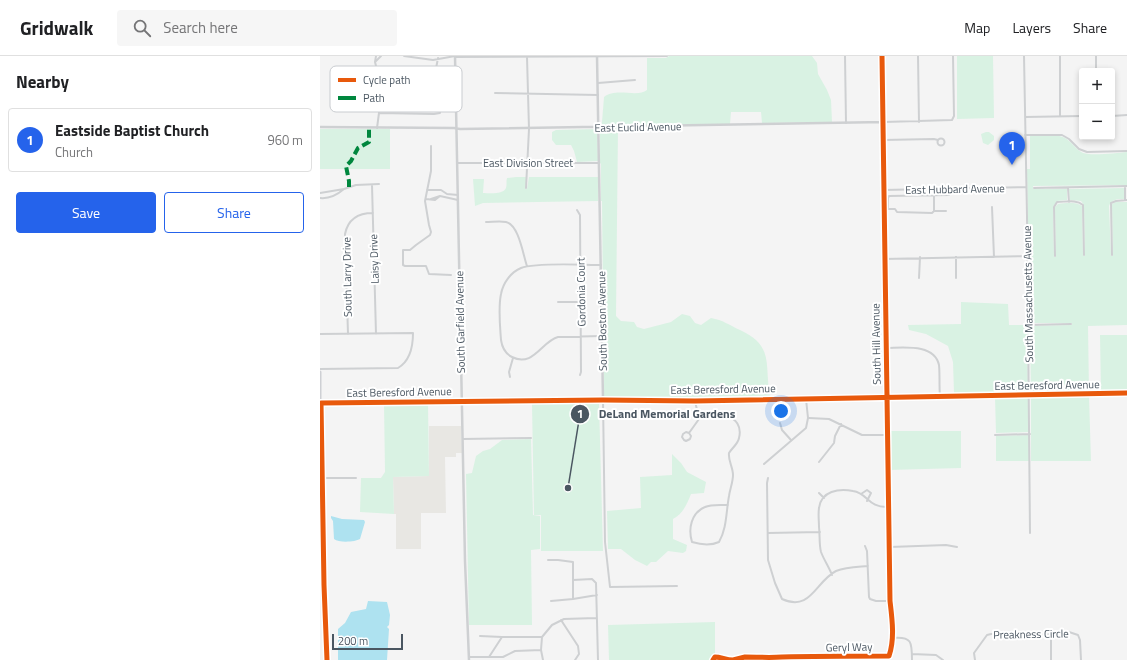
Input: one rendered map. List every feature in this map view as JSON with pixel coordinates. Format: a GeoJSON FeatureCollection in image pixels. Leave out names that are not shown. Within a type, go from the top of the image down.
{"type":"FeatureCollection","features":[{"type":"Feature","properties":{"kind":"main road"},"geometry":{"type":"LineString","coordinates":[[320,372],[320,403]]}},
{"type":"Feature","properties":{"kind":"street"},"geometry":{"type":"LineString","coordinates":[[376,56],[376,66]]}},
{"type":"Feature","properties":{"kind":"street"},"geometry":{"type":"LineString","coordinates":[[375,62],[381,56]]}},
{"type":"Feature","properties":{"kind":"street"},"geometry":{"type":"LineString","coordinates":[[404,56],[426,60],[455,56],[668,56]]}},
{"type":"Feature","properties":{"kind":"street","name":"South Garfield Avenue"},"geometry":{"type":"LineString","coordinates":[[455,56],[455,66]]}},
{"type":"Feature","properties":{"kind":"street"},"geometry":{"type":"LineString","coordinates":[[845,56],[846,123]]}},
{"type":"Feature","properties":{"kind":"street","name":"South Hill Avenue"},"geometry":{"type":"LineString","coordinates":[[882,56],[884,122],[883,190],[886,397],[892,638],[889,656]]}},
{"type":"Feature","properties":{"kind":"street"},"geometry":{"type":"LineString","coordinates":[[918,56],[919,122]]}},
{"type":"Feature","properties":{"kind":"street","name":"East Euclid Avenue"},"geometry":{"type":"LineString","coordinates":[[320,127],[598,128],[919,122],[952,120],[954,116],[953,56]]}},
{"type":"Feature","properties":{"kind":"street","name":"South Massachusetts Avenue"},"geometry":{"type":"LineString","coordinates":[[1024,56],[1030,396],[1030,533]]}},
{"type":"Feature","properties":{"kind":"street"},"geometry":{"type":"LineString","coordinates":[[1060,56],[1060,116]]}},
{"type":"Feature","properties":{"kind":"street"},"geometry":{"type":"LineString","coordinates":[[1096,56],[1096,68]]}},
{"type":"Feature","properties":{"kind":"street"},"geometry":{"type":"LineString","coordinates":[[526,188],[529,128],[527,57]]}},
{"type":"Feature","properties":{"kind":"street","name":"South Boston Avenue"},"geometry":{"type":"LineString","coordinates":[[597,57],[605,542],[610,586],[677,586]]}},
{"type":"Feature","properties":{"kind":"street"},"geometry":{"type":"LineString","coordinates":[[436,66],[438,58]]}},
{"type":"Feature","properties":{"kind":"street"},"geometry":{"type":"LineString","coordinates":[[598,83],[635,80]]}},
{"type":"Feature","properties":{"kind":"street"},"geometry":{"type":"LineString","coordinates":[[495,93],[598,95]]}},
{"type":"Feature","properties":{"kind":"street"},"geometry":{"type":"LineString","coordinates":[[377,128],[379,113],[434,114],[440,112]]}},
{"type":"Feature","properties":{"kind":"street","name":"South Garfield Avenue"},"geometry":{"type":"LineString","coordinates":[[457,112],[469,659]]}},
{"type":"Feature","properties":{"kind":"street"},"geometry":{"type":"LineString","coordinates":[[1115,116],[1127,115]]}},
{"type":"Feature","properties":{"kind":"street"},"geometry":{"type":"LineString","coordinates":[[1025,117],[1079,116]]}},
{"type":"Feature","properties":{"kind":"street"},"geometry":{"type":"LineString","coordinates":[[1025,135],[1062,135],[1069,139],[1078,149],[1087,152],[1127,151]]}},
{"type":"Feature","properties":{"kind":"street"},"geometry":{"type":"LineString","coordinates":[[884,140],[938,140]]}},
{"type":"Feature","properties":{"kind":"street"},"geometry":{"type":"LineString","coordinates":[[431,146],[431,166],[425,199],[431,232],[430,235],[410,250],[403,250],[403,264],[405,266],[426,266],[429,274],[450,275]]}},
{"type":"Feature","properties":{"kind":"street","name":"East Division Street"},"geometry":{"type":"LineString","coordinates":[[458,163],[599,163]]}},
{"type":"Feature","properties":{"kind":"street"},"geometry":{"type":"LineString","coordinates":[[320,193],[344,189],[356,185],[379,184]]}},
{"type":"Feature","properties":{"kind":"street","name":"Laisy Drive"},"geometry":{"type":"LineString","coordinates":[[372,185],[376,334]]}},
{"type":"Feature","properties":{"kind":"street"},"geometry":{"type":"LineString","coordinates":[[1034,188],[1126,186],[1126,200],[1111,203],[1112,255]]}},
{"type":"Feature","properties":{"kind":"street","name":"East Hubbard Avenue"},"geometry":{"type":"LineString","coordinates":[[883,190],[1026,187]]}},
{"type":"Feature","properties":{"kind":"street"},"geometry":{"type":"LineString","coordinates":[[1068,188],[1069,202]]}},
{"type":"Feature","properties":{"kind":"street"},"geometry":{"type":"LineString","coordinates":[[320,198],[330,198],[344,189]]}},
{"type":"Feature","properties":{"kind":"street"},"geometry":{"type":"LineString","coordinates":[[934,189],[934,211]]}},
{"type":"Feature","properties":{"kind":"street"},"geometry":{"type":"LineString","coordinates":[[427,190],[441,190],[448,194],[458,195]]}},
{"type":"Feature","properties":{"kind":"street"},"geometry":{"type":"LineString","coordinates":[[888,210],[889,196],[949,195]]}},
{"type":"Feature","properties":{"kind":"street"},"geometry":{"type":"LineString","coordinates":[[425,199],[440,196],[458,200]]}},
{"type":"Feature","properties":{"kind":"street"},"geometry":{"type":"LineString","coordinates":[[1055,256],[1054,207],[1057,202],[1078,202],[1083,205],[1084,255]]}},
{"type":"Feature","properties":{"kind":"street"},"geometry":{"type":"LineString","coordinates":[[992,207],[994,256]]}},
{"type":"Feature","properties":{"kind":"street"},"geometry":{"type":"LineString","coordinates":[[884,210],[895,209],[897,212],[932,213],[934,211],[946,211]]}},
{"type":"Feature","properties":{"kind":"street","name":"Gordonia Court"},"geometry":{"type":"LineString","coordinates":[[577,210],[580,215],[581,266],[582,336],[580,375]]}},
{"type":"Feature","properties":{"kind":"street","name":"South Larry Drive"},"geometry":{"type":"LineString","coordinates":[[348,334],[345,234],[350,222],[359,215],[373,213]]}},
{"type":"Feature","properties":{"kind":"street"},"geometry":{"type":"LineString","coordinates":[[486,222],[505,222],[510,224],[516,230],[527,266]]}},
{"type":"Feature","properties":{"kind":"street"},"geometry":{"type":"LineString","coordinates":[[884,258],[1028,256]]}},
{"type":"Feature","properties":{"kind":"street"},"geometry":{"type":"LineString","coordinates":[[956,257],[956,278]]}},
{"type":"Feature","properties":{"kind":"street"},"geometry":{"type":"LineString","coordinates":[[919,278],[920,258]]}},
{"type":"Feature","properties":{"kind":"street"},"geometry":{"type":"LineString","coordinates":[[601,265],[527,266],[520,268],[504,285],[500,300],[501,340],[504,350],[513,358],[524,359],[532,357],[552,338],[602,336]]}},
{"type":"Feature","properties":{"kind":"street"},"geometry":{"type":"LineString","coordinates":[[558,302],[581,302]]}},
{"type":"Feature","properties":{"kind":"street"},"geometry":{"type":"LineString","coordinates":[[1029,325],[1071,324]]}},
{"type":"Feature","properties":{"kind":"street"},"geometry":{"type":"LineString","coordinates":[[320,334],[413,333],[413,345],[407,360],[405,364],[398,368],[320,369]]}},
{"type":"Feature","properties":{"kind":"street"},"geometry":{"type":"LineString","coordinates":[[886,348],[918,347],[931,354],[938,364],[940,396]]}},
{"type":"Feature","properties":{"kind":"street"},"geometry":{"type":"LineString","coordinates":[[510,377],[509,372],[513,358]]}},
{"type":"Feature","properties":{"kind":"street","name":"East Beresford Avenue"},"geometry":{"type":"LineString","coordinates":[[320,403],[603,400],[696,401],[1127,393]]}},
{"type":"Feature","properties":{"kind":"street"},"geometry":{"type":"LineString","coordinates":[[764,464],[806,428],[808,418],[806,398]]}},
{"type":"Feature","properties":{"kind":"street"},"geometry":{"type":"LineString","coordinates":[[696,401],[699,419]]}},
{"type":"Feature","properties":{"kind":"street"},"geometry":{"type":"LineString","coordinates":[[320,403],[327,660]]}},
{"type":"Feature","properties":{"kind":"street"},"geometry":{"type":"LineString","coordinates":[[689,433],[686,432],[683,434],[683,439],[686,441],[689,440],[691,436],[689,433],[699,419],[708,415],[725,415],[735,420],[739,426],[740,432],[738,442],[729,453],[729,461],[733,473],[733,479],[724,534],[719,542],[711,545],[701,545],[692,542],[690,533],[694,516],[706,507],[728,505]]}},
{"type":"Feature","properties":{"kind":"street"},"geometry":{"type":"LineString","coordinates":[[808,418],[829,419],[862,435],[888,435]]}},
{"type":"Feature","properties":{"kind":"street"},"geometry":{"type":"LineString","coordinates":[[780,423],[782,430],[791,440]]}},
{"type":"Feature","properties":{"kind":"street"},"geometry":{"type":"LineString","coordinates":[[819,462],[834,443],[835,436],[841,424]]}},
{"type":"Feature","properties":{"kind":"street"},"geometry":{"type":"LineString","coordinates":[[995,435],[1030,434]]}},
{"type":"Feature","properties":{"kind":"street"},"geometry":{"type":"LineString","coordinates":[[463,439],[531,438]]}},
{"type":"Feature","properties":{"kind":"street"},"geometry":{"type":"LineString","coordinates":[[322,476],[356,478]]}},
{"type":"Feature","properties":{"kind":"street"},"geometry":{"type":"LineString","coordinates":[[768,478],[768,560],[782,599],[797,603],[804,601],[824,580],[836,571],[851,567],[868,566]]}},
{"type":"Feature","properties":{"kind":"street"},"geometry":{"type":"LineString","coordinates":[[832,574],[822,552],[819,509],[824,498],[829,493],[838,490],[854,491],[861,494],[867,501],[876,506],[888,507]]}},
{"type":"Feature","properties":{"kind":"street"},"geometry":{"type":"LineString","coordinates":[[861,494],[867,490],[871,493],[867,501]]}},
{"type":"Feature","properties":{"kind":"street"},"geometry":{"type":"LineString","coordinates":[[819,493],[824,498]]}},
{"type":"Feature","properties":{"kind":"street"},"geometry":{"type":"LineString","coordinates":[[768,533],[820,532]]}},
{"type":"Feature","properties":{"kind":"street"},"geometry":{"type":"LineString","coordinates":[[890,547],[946,545],[957,547]]}},
{"type":"Feature","properties":{"kind":"street"},"geometry":{"type":"LineString","coordinates":[[864,546],[867,551],[870,599],[876,601],[890,601]]}},
{"type":"Feature","properties":{"kind":"street"},"geometry":{"type":"LineString","coordinates":[[548,560],[573,562],[573,598]]}},
{"type":"Feature","properties":{"kind":"street"},"geometry":{"type":"LineString","coordinates":[[573,580],[592,579],[596,583],[598,660]]}},
{"type":"Feature","properties":{"kind":"street"},"geometry":{"type":"LineString","coordinates":[[551,601],[597,595]]}},
{"type":"Feature","properties":{"kind":"street"},"geometry":{"type":"LineString","coordinates":[[543,660],[541,650],[542,637],[552,625],[564,619],[596,618]]}},
{"type":"Feature","properties":{"kind":"street"},"geometry":{"type":"LineString","coordinates":[[561,620],[578,646],[579,654],[574,660]]}},
{"type":"Feature","properties":{"kind":"street","name":"Preakness Circle"},"geometry":{"type":"LineString","coordinates":[[975,660],[974,653],[987,635],[1051,634],[1069,632],[1078,635],[1080,640],[1081,660]]}},
{"type":"Feature","properties":{"kind":"street"},"geometry":{"type":"LineString","coordinates":[[1051,634],[1051,660]]}},
{"type":"Feature","properties":{"kind":"street"},"geometry":{"type":"LineString","coordinates":[[480,636],[542,637]]}},
{"type":"Feature","properties":{"kind":"street"},"geometry":{"type":"LineString","coordinates":[[489,657],[502,637]]}},
{"type":"Feature","properties":{"kind":"street"},"geometry":{"type":"LineString","coordinates":[[892,638],[905,638],[909,640],[912,646],[912,660]]}},
{"type":"Feature","properties":{"kind":"street"},"geometry":{"type":"LineString","coordinates":[[469,659],[503,657],[515,651],[541,650]]}},
{"type":"Feature","properties":{"kind":"street"},"geometry":{"type":"LineString","coordinates":[[912,654],[936,655],[943,660]]}},
{"type":"Feature","properties":{"kind":"street","name":"Geryl Way"},"geometry":{"type":"LineString","coordinates":[[713,660],[714,658],[718,657],[725,660],[734,660],[743,657],[752,659],[784,659],[801,656],[889,656]]}},
{"type":"Feature","properties":{"kind":"street","name":"Geryl Way"},"geometry":{"type":"LineString","coordinates":[[789,660],[808,657]]}},
{"type":"Feature","properties":{"kind":"shaded area"},"geometry":{"type":"Polygon","coordinates":[[[429,426],[461,426],[462,453],[456,453],[456,457],[445,457],[446,513],[421,513],[421,549],[396,549],[396,514],[394,514],[393,477],[429,476],[429,426]]]}},
{"type":"Feature","properties":{"kind":"shaded area"},"geometry":{"type":"Polygon","coordinates":[[[320,476],[322,476],[323,550],[320,550],[320,476]]]}},
{"type":"Feature","properties":{"kind":"green space"},"geometry":{"type":"Polygon","coordinates":[[[669,56],[812,56],[817,63],[818,74],[831,100],[832,122],[762,123],[761,112],[731,112],[730,124],[599,125],[602,122],[604,97],[609,94],[620,92],[638,93],[647,90],[647,58],[666,58],[669,56]]]}},
{"type":"Feature","properties":{"kind":"green space"},"geometry":{"type":"Polygon","coordinates":[[[957,56],[993,56],[994,118],[957,119],[957,56]]]}},
{"type":"Feature","properties":{"kind":"green space"},"geometry":{"type":"Polygon","coordinates":[[[618,128],[616,316],[621,321],[634,322],[637,327],[644,329],[671,322],[682,314],[690,316],[695,323],[701,325],[711,318],[723,321],[751,336],[759,343],[766,357],[770,396],[604,398],[600,129],[618,128]]]}},
{"type":"Feature","properties":{"kind":"green space"},"geometry":{"type":"Polygon","coordinates":[[[320,129],[390,129],[390,169],[320,169],[320,129]]]}},
{"type":"Feature","properties":{"kind":"green space"},"geometry":{"type":"Polygon","coordinates":[[[597,129],[598,161],[577,162],[571,145],[556,145],[552,140],[552,132],[556,130],[597,129]]]}},
{"type":"Feature","properties":{"kind":"green space"},"geometry":{"type":"Polygon","coordinates":[[[989,132],[994,136],[994,140],[988,145],[983,143],[981,134],[989,132]]]}},
{"type":"Feature","properties":{"kind":"green space"},"geometry":{"type":"Polygon","coordinates":[[[1030,136],[1061,136],[1081,152],[1087,154],[1127,152],[1127,185],[1033,186],[1033,189],[1067,189],[1067,200],[1057,201],[1053,207],[1054,257],[1056,257],[1055,207],[1058,204],[1070,203],[1076,203],[1082,206],[1083,256],[1085,256],[1084,205],[1081,201],[1070,200],[1069,189],[1124,188],[1124,199],[1117,199],[1109,206],[1111,256],[1113,256],[1112,204],[1116,202],[1127,202],[1127,325],[1088,326],[1089,393],[1031,394],[1030,326],[1072,325],[1072,323],[1030,323],[1027,169],[1030,169],[1030,136]]]}},
{"type":"Feature","properties":{"kind":"green space"},"geometry":{"type":"Polygon","coordinates":[[[527,177],[525,189],[527,189],[529,177],[598,177],[598,201],[483,203],[475,206],[473,179],[484,179],[483,193],[496,193],[502,192],[506,188],[507,178],[527,177]]]}},
{"type":"Feature","properties":{"kind":"green space"},"geometry":{"type":"Polygon","coordinates":[[[961,302],[1008,304],[1009,325],[1027,325],[1028,393],[954,393],[953,362],[948,346],[926,334],[909,330],[908,325],[961,324],[961,302]]]}},
{"type":"Feature","properties":{"kind":"green space"},"geometry":{"type":"Polygon","coordinates":[[[1100,335],[1127,335],[1127,391],[1101,392],[1100,335]]]}},
{"type":"Feature","properties":{"kind":"green space"},"geometry":{"type":"Polygon","coordinates":[[[1089,396],[1091,461],[1031,461],[1031,397],[1089,396]]]}},
{"type":"Feature","properties":{"kind":"green space"},"geometry":{"type":"Polygon","coordinates":[[[995,397],[1028,397],[1029,432],[996,433],[995,397]]]}},
{"type":"Feature","properties":{"kind":"green space"},"geometry":{"type":"Polygon","coordinates":[[[428,403],[429,476],[393,477],[394,514],[360,512],[361,478],[381,478],[385,472],[384,404],[428,403]]]}},
{"type":"Feature","properties":{"kind":"green space"},"geometry":{"type":"Polygon","coordinates":[[[599,403],[603,551],[541,551],[541,515],[534,515],[532,404],[599,403]]]}},
{"type":"Feature","properties":{"kind":"green space"},"geometry":{"type":"Polygon","coordinates":[[[889,431],[961,431],[961,468],[889,470],[889,431]]]}},
{"type":"Feature","properties":{"kind":"green space"},"geometry":{"type":"Polygon","coordinates":[[[1029,435],[1029,461],[996,461],[996,436],[1029,435]]]}},
{"type":"Feature","properties":{"kind":"green space"},"geometry":{"type":"Polygon","coordinates":[[[531,439],[533,515],[540,516],[540,549],[531,550],[532,625],[469,625],[466,474],[472,473],[476,456],[483,451],[490,449],[502,440],[531,439]]]}},
{"type":"Feature","properties":{"kind":"green space"},"geometry":{"type":"Polygon","coordinates":[[[672,454],[687,472],[706,482],[704,493],[691,494],[682,512],[673,519],[673,539],[687,545],[686,551],[683,553],[668,551],[656,562],[651,562],[647,566],[635,560],[621,549],[608,549],[607,511],[641,508],[640,477],[672,475],[672,454]]]}},
{"type":"Feature","properties":{"kind":"green space"},"geometry":{"type":"Polygon","coordinates":[[[715,622],[715,656],[712,660],[609,660],[608,625],[715,622]]]}},
{"type":"Feature","properties":{"kind":"water"},"geometry":{"type":"Polygon","coordinates":[[[331,516],[342,519],[364,520],[365,522],[360,539],[347,542],[334,539],[333,521],[331,516]]]}},
{"type":"Feature","properties":{"kind":"water"},"geometry":{"type":"Polygon","coordinates":[[[368,601],[387,602],[390,615],[389,625],[387,627],[389,629],[387,660],[338,660],[338,629],[345,623],[351,612],[366,609],[368,601]]]}},
{"type":"Feature","properties":{"kind":"marked path"},"geometry":{"type":"LineString","coordinates":[[349,187],[346,166],[351,161],[358,148],[369,142],[369,128]]}},
{"type":"Feature","properties":{"kind":"cycle path"},"geometry":{"type":"LineString","coordinates":[[713,660],[715,657],[733,660],[745,657],[889,656],[891,649],[892,614],[890,601],[882,56]]}},
{"type":"Feature","properties":{"kind":"cycle path"},"geometry":{"type":"LineString","coordinates":[[327,660],[324,585],[321,403],[603,400],[695,401],[1127,393]]}},
{"type":"Feature","properties":{"kind":"place","name":"Eastside Baptist Church"},"geometry":{"type":"Point","coordinates":[1012,165]}},
{"type":"Feature","properties":{"kind":"place","name":"DeLand Memorial Gardens"},"geometry":{"type":"Point","coordinates":[568,488]}}]}
